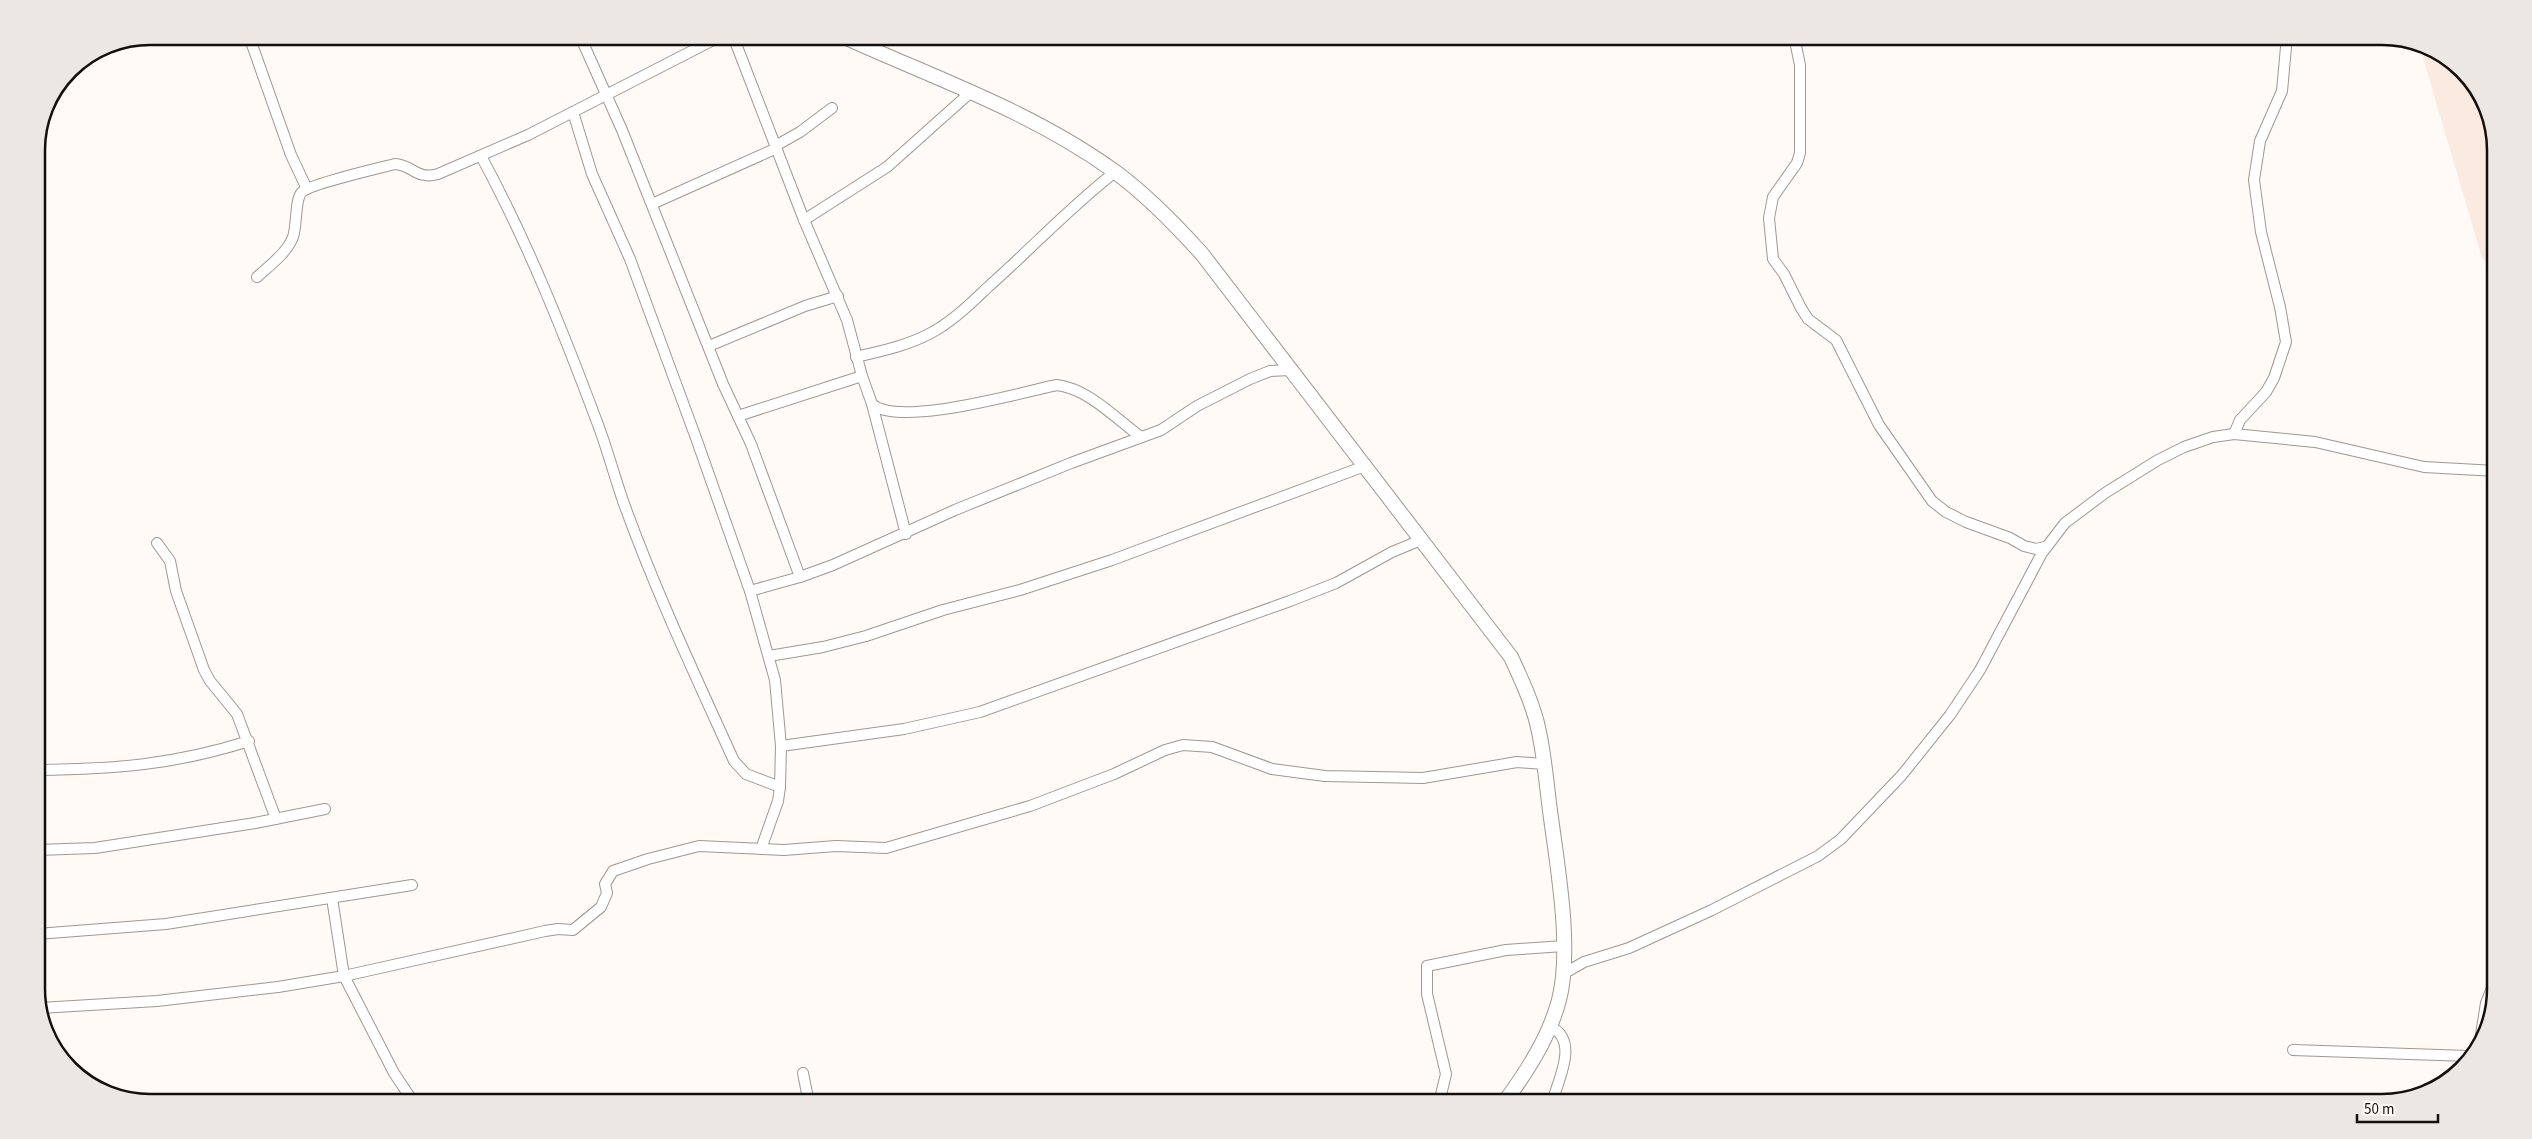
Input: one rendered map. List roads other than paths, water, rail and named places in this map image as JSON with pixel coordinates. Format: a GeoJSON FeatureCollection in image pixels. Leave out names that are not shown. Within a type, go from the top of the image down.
{"type":"FeatureCollection","features":[{"type":"Feature","properties":{"kind":"main road"},"geometry":{"type":"LineString","coordinates":[[863,45],[971,92],[1056,133],[1115,172],[1157,207],[1202,254],[1511,657],[1532,707],[1544,764],[1558,870],[1565,963],[1560,999],[1550,1026],[1534,1060],[1510,1094]]}},
{"type":"Feature","properties":{"kind":"street"},"geometry":{"type":"LineString","coordinates":[[252,45],[291,155],[307,189]]}},
{"type":"Feature","properties":{"kind":"street"},"geometry":{"type":"LineString","coordinates":[[584,45],[604,94],[622,130],[738,416],[800,577]]}},
{"type":"Feature","properties":{"kind":"street"},"geometry":{"type":"LineString","coordinates":[[257,277],[284,252],[293,238],[298,197],[307,189],[395,164],[400,164],[418,175],[431,176],[481,156],[573,112],[604,94],[703,45]]}},
{"type":"Feature","properties":{"kind":"street"},"geometry":{"type":"LineString","coordinates":[[737,45],[804,220],[847,320],[856,357],[872,404],[906,534]]}},
{"type":"Feature","properties":{"kind":"street"},"geometry":{"type":"LineString","coordinates":[[1796,45],[1800,65],[1800,153],[1797,163],[1780,186],[1770,208],[1774,258],[1808,319],[1836,340],[1879,425],[1932,501],[1946,512],[1966,522],[2010,538],[2024,546],[2036,549],[2045,547]]}},
{"type":"Feature","properties":{"kind":"street"},"geometry":{"type":"LineString","coordinates":[[2234,434],[2240,420],[2266,392],[2274,378],[2286,342],[2280,307],[2261,232],[2254,180],[2260,141],[2282,91],[2286,45]]}},
{"type":"Feature","properties":{"kind":"street"},"geometry":{"type":"LineString","coordinates":[[804,220],[886,167],[971,92]]}},
{"type":"Feature","properties":{"kind":"street"},"geometry":{"type":"LineString","coordinates":[[652,204],[777,148],[777,145],[800,132],[832,108]]}},
{"type":"Feature","properties":{"kind":"street"},"geometry":{"type":"LineString","coordinates":[[573,112],[589,165],[641,289],[750,592],[769,656],[775,680],[781,746],[780,787],[778,801],[761,849]]}},
{"type":"Feature","properties":{"kind":"street"},"geometry":{"type":"LineString","coordinates":[[481,156],[542,281],[598,423],[623,501],[673,629],[734,761],[746,774],[780,787]]}},
{"type":"Feature","properties":{"kind":"street"},"geometry":{"type":"LineString","coordinates":[[856,357],[909,343],[930,334],[950,320],[1014,264],[1087,194],[1115,172]]}},
{"type":"Feature","properties":{"kind":"street"},"geometry":{"type":"LineString","coordinates":[[709,346],[805,306],[838,296]]}},
{"type":"Feature","properties":{"kind":"street"},"geometry":{"type":"LineString","coordinates":[[750,592],[800,577],[906,534],[955,510],[1071,463],[1161,430],[1198,406],[1250,379],[1270,372],[1290,370]]}},
{"type":"Feature","properties":{"kind":"street"},"geometry":{"type":"LineString","coordinates":[[738,416],[862,376]]}},
{"type":"Feature","properties":{"kind":"street"},"geometry":{"type":"LineString","coordinates":[[872,404],[877,408],[889,411],[942,409],[990,402],[1057,386],[1068,387],[1109,412],[1141,437]]}},
{"type":"Feature","properties":{"kind":"street"},"geometry":{"type":"LineString","coordinates":[[1563,974],[1584,962],[1629,948],[1720,906],[1818,856],[1841,838],[1902,775],[1950,715],[1980,670],[2045,547],[2065,523],[2105,493],[2158,460],[2184,446],[2213,437],[2234,434],[2315,442],[2424,467],[2487,470]]}},
{"type":"Feature","properties":{"kind":"street"},"geometry":{"type":"LineString","coordinates":[[769,656],[823,647],[866,636],[943,610],[1020,590],[1112,560],[1365,466]]}},
{"type":"Feature","properties":{"kind":"street"},"geometry":{"type":"LineString","coordinates":[[781,746],[904,728],[980,712],[1290,601],[1336,583],[1392,552],[1421,540]]}},
{"type":"Feature","properties":{"kind":"street"},"geometry":{"type":"LineString","coordinates":[[157,544],[170,561],[176,591],[204,670],[210,681],[232,706],[249,742],[276,819]]}},
{"type":"Feature","properties":{"kind":"street"},"geometry":{"type":"LineString","coordinates":[[2024,546],[2031,556],[2034,567]]}},
{"type":"Feature","properties":{"kind":"street"},"geometry":{"type":"LineString","coordinates":[[45,770],[99,770],[170,762],[249,742]]}},
{"type":"Feature","properties":{"kind":"street"},"geometry":{"type":"LineString","coordinates":[[47,1008],[217,996],[344,976],[545,931],[558,929],[573,930],[601,907],[607,893],[606,884],[613,871],[648,858],[699,846],[761,849],[836,846],[886,848],[1030,806],[1114,774],[1165,750],[1183,745],[1212,747],[1272,768],[1325,776],[1431,778],[1517,762],[1544,764]]}},
{"type":"Feature","properties":{"kind":"street"},"geometry":{"type":"LineString","coordinates":[[45,850],[95,848],[276,819],[325,809]]}},
{"type":"Feature","properties":{"kind":"street"},"geometry":{"type":"LineString","coordinates":[[45,933],[166,924],[412,885]]}},
{"type":"Feature","properties":{"kind":"street"},"geometry":{"type":"LineString","coordinates":[[332,898],[344,976],[394,1073],[408,1094]]}},
{"type":"Feature","properties":{"kind":"street"},"geometry":{"type":"LineString","coordinates":[[1441,1094],[1446,1074],[1427,994],[1427,966],[1506,950],[1564,946]]}},
{"type":"Feature","properties":{"kind":"street"},"geometry":{"type":"LineString","coordinates":[[1550,1026],[1562,1036],[1566,1053],[1555,1094]]}},
{"type":"Feature","properties":{"kind":"street"},"geometry":{"type":"LineString","coordinates":[[2293,1050],[2462,1056]]}},
{"type":"Feature","properties":{"kind":"street"},"geometry":{"type":"LineString","coordinates":[[803,1073],[807,1094]]}}]}
